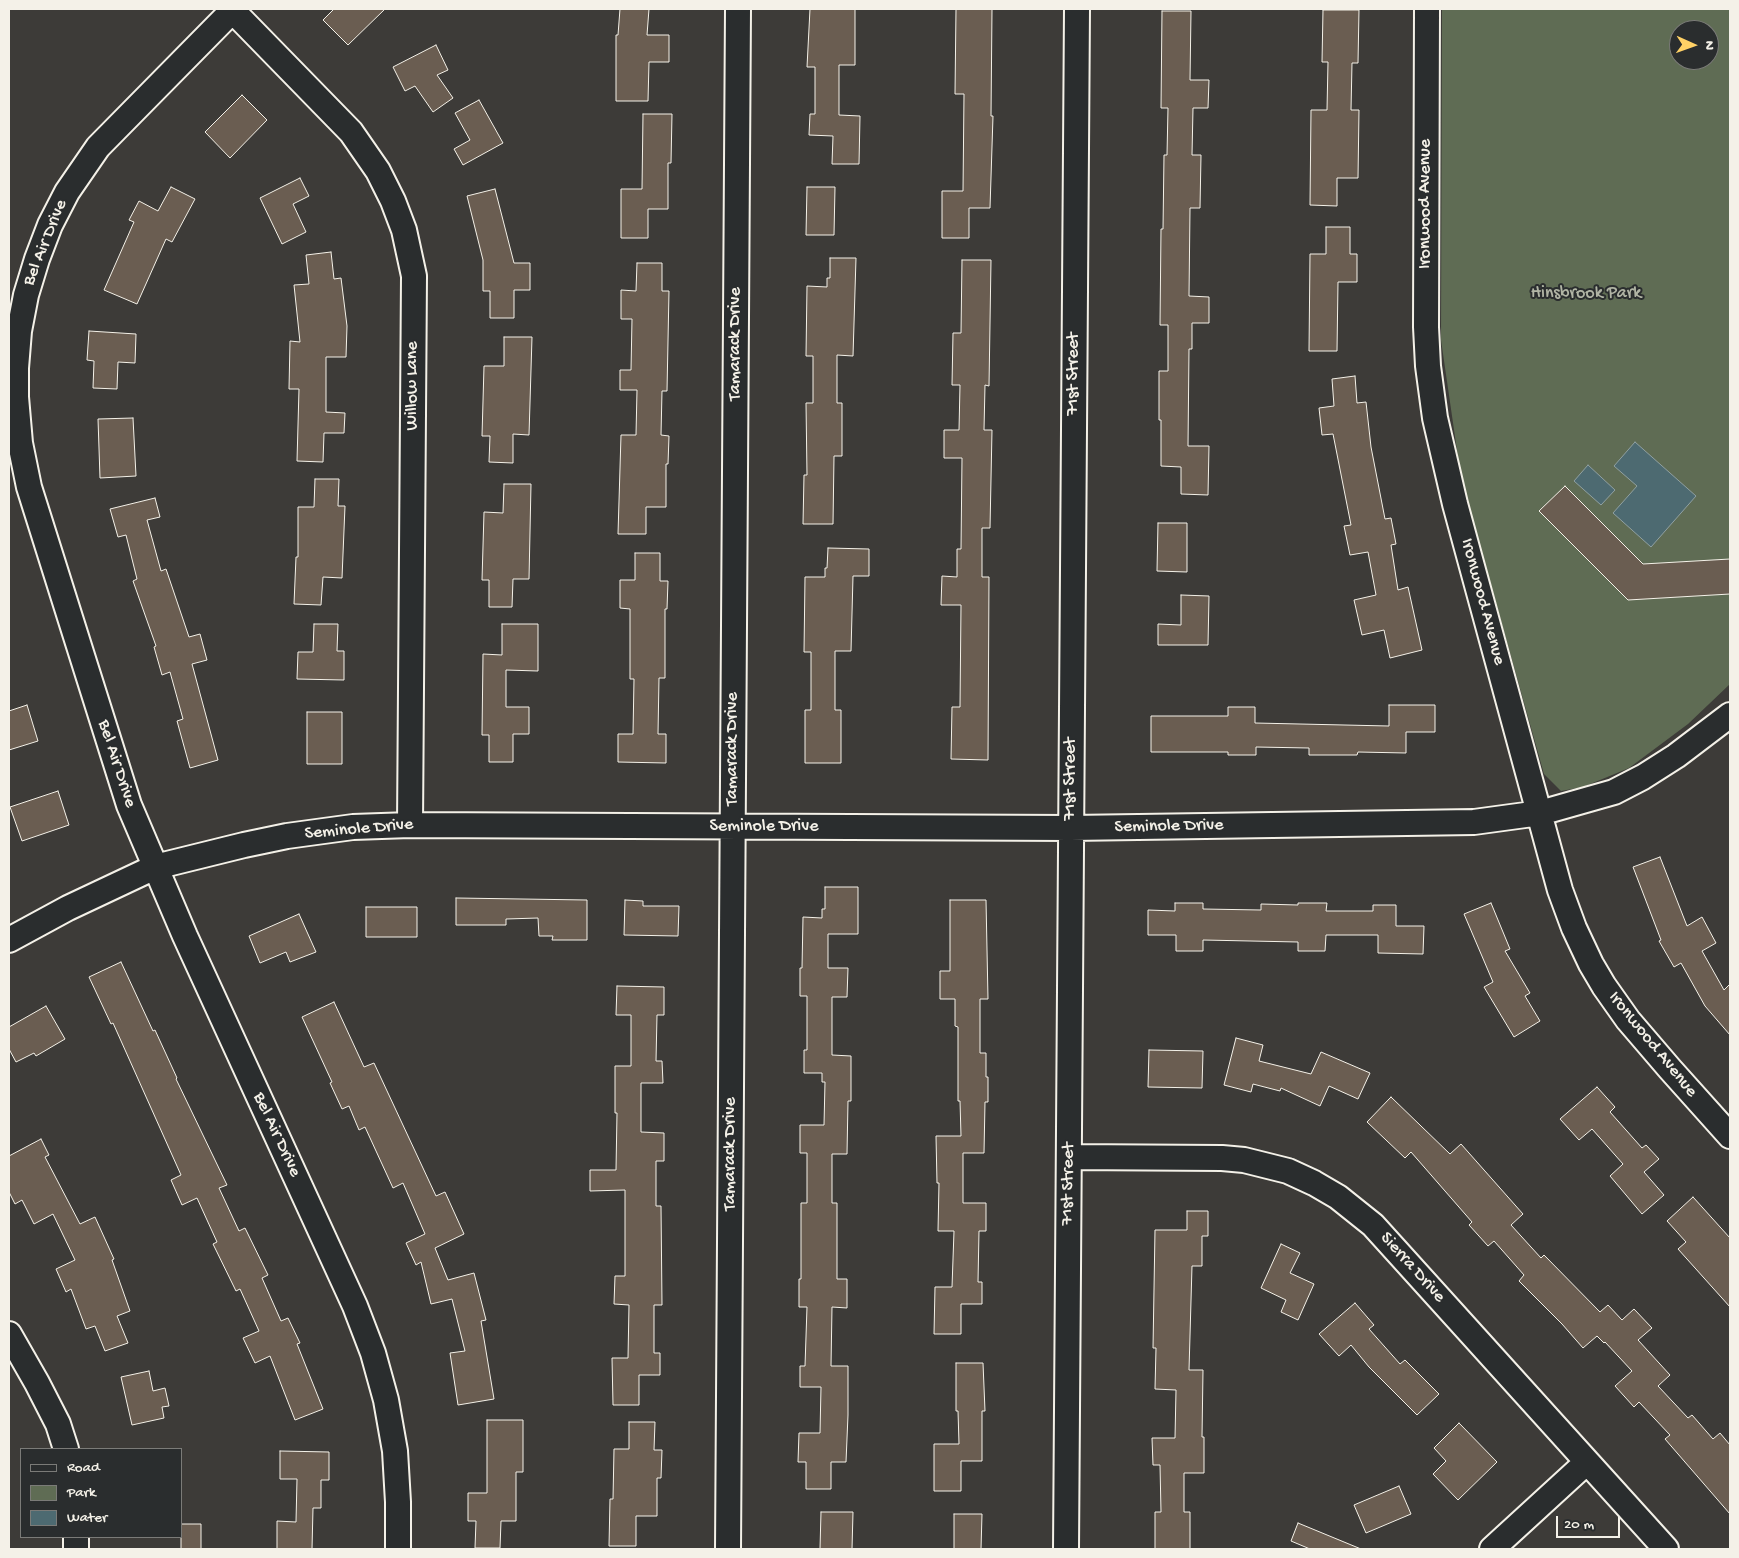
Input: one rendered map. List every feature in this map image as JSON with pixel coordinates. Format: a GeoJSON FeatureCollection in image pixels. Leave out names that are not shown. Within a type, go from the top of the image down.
{"type":"FeatureCollection","features":[{"type":"Feature","properties":{"kind":"street","name":"Willow Lane"},"geometry":{"type":"LineString","coordinates":[[233,9],[351,132],[378,171],[393,201],[404,230],[414,276],[410,825]]}},
{"type":"Feature","properties":{"kind":"street","name":"Bel Air Drive"},"geometry":{"type":"LineString","coordinates":[[233,9],[98,147],[67,192],[50,225],[26,295],[19,331],[16,397],[20,442],[29,487],[129,805],[185,936],[355,1306],[373,1352],[386,1400],[395,1450],[398,1549]]}},
{"type":"Feature","properties":{"kind":"street","name":"Tamarack Drive"},"geometry":{"type":"LineString","coordinates":[[728,1549],[738,9]]}},
{"type":"Feature","properties":{"kind":"street","name":"71st Street"},"geometry":{"type":"LineString","coordinates":[[1066,1549],[1077,9]]}},
{"type":"Feature","properties":{"kind":"street","name":"Ironwood Avenue"},"geometry":{"type":"LineString","coordinates":[[1427,9],[1426,327],[1428,366],[1435,418],[1453,496],[1560,890],[1574,928],[1600,979],[1628,1020],[1730,1136]]}},
{"type":"Feature","properties":{"kind":"street","name":"Seminole Drive"},"geometry":{"type":"LineString","coordinates":[[9,940],[68,908],[155,867],[287,836],[354,828],[410,825],[1071,828],[1474,822],[1540,813],[1614,792],[1636,781],[1676,756],[1730,715]]}},
{"type":"Feature","properties":{"kind":"street","name":"Sierra Drive"},"geometry":{"type":"LineString","coordinates":[[1069,1157],[1222,1158],[1263,1164],[1288,1171],[1338,1197],[1373,1225],[1666,1549]]}},
{"type":"Feature","properties":{"kind":"street"},"geometry":{"type":"LineString","coordinates":[[9,1334],[58,1424],[66,1448]]}},
{"type":"Feature","properties":{"kind":"street"},"geometry":{"type":"LineString","coordinates":[[1492,1549],[1588,1462]]}},
{"type":"Feature","properties":{"kind":"green space","name":"Hinsbrook Park"},"geometry":{"type":"Polygon","coordinates":[[[1442,9],[1730,9],[1730,684],[1688,724],[1629,768],[1583,787],[1561,791],[1544,774],[1461,478],[1441,340],[1442,9]]]}},
{"type":"Feature","properties":{"kind":"water"},"geometry":{"type":"Polygon","coordinates":[[[1635,442],[1696,496],[1651,547],[1613,513],[1637,486],[1614,466],[1635,442]]]}},
{"type":"Feature","properties":{"kind":"water"},"geometry":{"type":"Polygon","coordinates":[[[1588,465],[1615,490],[1601,505],[1574,481],[1588,465]]]}},
{"type":"Feature","properties":{"kind":"building"},"geometry":{"type":"Polygon","coordinates":[[[334,9],[385,9],[348,45],[323,20],[334,9]]]}},
{"type":"Feature","properties":{"kind":"building"},"geometry":{"type":"Polygon","coordinates":[[[620,9],[649,9],[647,35],[669,35],[669,62],[649,62],[648,101],[616,101],[616,35],[618,35],[620,9]]]}},
{"type":"Feature","properties":{"kind":"building"},"geometry":{"type":"Polygon","coordinates":[[[810,9],[855,9],[855,65],[839,65],[839,115],[860,116],[859,164],[832,164],[833,136],[809,135],[810,114],[815,114],[815,67],[807,67],[810,9]]]}},
{"type":"Feature","properties":{"kind":"building"},"geometry":{"type":"Polygon","coordinates":[[[956,9],[992,9],[991,116],[993,116],[990,208],[969,208],[969,238],[942,238],[942,191],[963,191],[964,94],[955,94],[956,9]]]}},
{"type":"Feature","properties":{"kind":"building"},"geometry":{"type":"Polygon","coordinates":[[[1323,10],[1359,10],[1358,63],[1352,63],[1351,110],[1359,110],[1358,178],[1337,178],[1337,206],[1310,205],[1311,110],[1327,110],[1328,62],[1322,62],[1323,10]]]}},
{"type":"Feature","properties":{"kind":"building"},"geometry":{"type":"Polygon","coordinates":[[[1162,11],[1191,11],[1190,80],[1209,80],[1208,108],[1193,108],[1192,155],[1201,155],[1200,208],[1190,208],[1189,296],[1209,297],[1209,323],[1192,323],[1192,349],[1189,349],[1188,446],[1209,446],[1208,495],[1181,494],[1181,467],[1161,466],[1159,371],[1168,371],[1168,325],[1160,325],[1161,229],[1163,229],[1164,155],[1167,155],[1168,108],[1161,108],[1162,11]]]}},
{"type":"Feature","properties":{"kind":"building"},"geometry":{"type":"Polygon","coordinates":[[[436,45],[448,70],[437,75],[453,98],[433,112],[415,86],[405,91],[393,67],[436,45]]]}},
{"type":"Feature","properties":{"kind":"building"},"geometry":{"type":"Polygon","coordinates":[[[242,95],[267,120],[230,158],[205,132],[242,95]]]}},
{"type":"Feature","properties":{"kind":"building"},"geometry":{"type":"Polygon","coordinates":[[[479,100],[503,143],[463,165],[454,149],[470,140],[455,113],[479,100]]]}},
{"type":"Feature","properties":{"kind":"building"},"geometry":{"type":"Polygon","coordinates":[[[643,114],[672,114],[671,163],[668,163],[668,209],[648,209],[648,238],[621,238],[621,189],[642,189],[643,114]]]}},
{"type":"Feature","properties":{"kind":"building"},"geometry":{"type":"Polygon","coordinates":[[[300,178],[309,196],[293,204],[306,232],[282,244],[260,198],[300,178]]]}},
{"type":"Feature","properties":{"kind":"building"},"geometry":{"type":"Polygon","coordinates":[[[171,187],[195,199],[172,242],[166,239],[137,304],[104,290],[134,222],[129,220],[139,201],[158,211],[171,187]]]}},
{"type":"Feature","properties":{"kind":"building"},"geometry":{"type":"Polygon","coordinates":[[[807,187],[835,187],[834,235],[806,235],[807,187]]]}},
{"type":"Feature","properties":{"kind":"building"},"geometry":{"type":"Polygon","coordinates":[[[495,189],[514,263],[530,263],[530,290],[514,290],[514,318],[490,318],[490,291],[483,291],[483,260],[467,196],[495,189]]]}},
{"type":"Feature","properties":{"kind":"building"},"geometry":{"type":"Polygon","coordinates":[[[1326,227],[1350,227],[1350,254],[1357,254],[1357,282],[1338,282],[1337,351],[1309,351],[1310,254],[1326,254],[1326,227]]]}},
{"type":"Feature","properties":{"kind":"building"},"geometry":{"type":"Polygon","coordinates":[[[331,252],[334,279],[341,278],[347,326],[346,357],[326,357],[326,412],[345,413],[344,433],[324,433],[323,462],[297,461],[299,389],[289,389],[290,341],[300,342],[294,285],[309,284],[306,255],[331,252]]]}},
{"type":"Feature","properties":{"kind":"building"},"geometry":{"type":"Polygon","coordinates":[[[830,258],[856,258],[853,356],[837,355],[837,403],[842,403],[842,456],[834,456],[833,524],[803,524],[804,475],[807,475],[806,403],[813,403],[813,356],[806,356],[807,286],[827,287],[827,278],[830,278],[830,258]]]}},
{"type":"Feature","properties":{"kind":"building"},"geometry":{"type":"Polygon","coordinates":[[[962,260],[991,260],[989,386],[985,385],[984,430],[992,430],[990,528],[982,528],[982,577],[989,577],[988,760],[951,759],[952,707],[960,707],[961,605],[941,605],[942,576],[957,577],[957,549],[961,549],[962,458],[944,458],[944,430],[959,430],[960,385],[952,385],[953,333],[961,333],[962,260]]]}},
{"type":"Feature","properties":{"kind":"building"},"geometry":{"type":"Polygon","coordinates":[[[637,263],[662,263],[662,291],[669,291],[667,391],[662,391],[661,435],[669,436],[668,464],[666,464],[666,507],[646,507],[646,534],[618,534],[621,435],[636,435],[637,390],[620,390],[620,370],[631,370],[632,319],[621,319],[621,290],[636,291],[637,263]]]}},
{"type":"Feature","properties":{"kind":"building"},"geometry":{"type":"Polygon","coordinates":[[[89,331],[136,334],[135,363],[118,362],[117,389],[93,388],[94,361],[87,360],[89,331]]]}},
{"type":"Feature","properties":{"kind":"building"},"geometry":{"type":"Polygon","coordinates":[[[504,337],[532,337],[529,435],[513,434],[513,463],[489,462],[490,436],[482,436],[484,366],[504,366],[504,337]]]}},
{"type":"Feature","properties":{"kind":"building"},"geometry":{"type":"Polygon","coordinates":[[[1355,376],[1357,403],[1366,402],[1371,447],[1385,519],[1391,518],[1396,544],[1391,545],[1398,590],[1408,587],[1422,650],[1390,658],[1384,630],[1362,635],[1354,600],[1376,595],[1368,552],[1350,555],[1344,526],[1351,525],[1333,434],[1322,435],[1319,408],[1334,406],[1332,379],[1355,376]]]}},
{"type":"Feature","properties":{"kind":"building"},"geometry":{"type":"Polygon","coordinates":[[[133,418],[136,476],[100,478],[98,419],[133,418]]]}},
{"type":"Feature","properties":{"kind":"building"},"geometry":{"type":"Polygon","coordinates":[[[315,479],[339,479],[338,506],[345,506],[342,578],[323,577],[321,605],[294,604],[296,557],[298,557],[298,507],[314,507],[315,479]]]}},
{"type":"Feature","properties":{"kind":"building"},"geometry":{"type":"Polygon","coordinates":[[[504,484],[531,484],[529,579],[513,579],[512,607],[489,607],[489,580],[482,580],[484,512],[503,513],[504,484]]]}},
{"type":"Feature","properties":{"kind":"building"},"geometry":{"type":"Polygon","coordinates":[[[1565,486],[1643,564],[1730,559],[1730,594],[1628,600],[1539,511],[1565,486]]]}},
{"type":"Feature","properties":{"kind":"building"},"geometry":{"type":"Polygon","coordinates":[[[155,498],[160,517],[147,520],[161,571],[166,569],[189,637],[200,634],[207,660],[192,664],[218,760],[190,768],[177,721],[183,719],[170,672],[162,675],[154,647],[156,646],[133,581],[137,579],[126,535],[118,537],[110,509],[155,498]]]}},
{"type":"Feature","properties":{"kind":"building"},"geometry":{"type":"Polygon","coordinates":[[[1158,523],[1187,523],[1187,572],[1157,571],[1158,523]]]}},
{"type":"Feature","properties":{"kind":"building"},"geometry":{"type":"Polygon","coordinates":[[[828,548],[869,549],[869,576],[853,576],[851,651],[835,651],[835,710],[841,710],[841,763],[805,763],[805,710],[811,710],[811,652],[804,652],[805,577],[825,577],[828,548]]]}},
{"type":"Feature","properties":{"kind":"building"},"geometry":{"type":"Polygon","coordinates":[[[635,553],[660,553],[660,581],[668,581],[667,609],[665,609],[665,678],[659,678],[658,734],[666,734],[666,763],[618,762],[618,734],[633,734],[634,679],[630,679],[630,609],[620,608],[620,580],[635,580],[635,553]]]}},
{"type":"Feature","properties":{"kind":"building"},"geometry":{"type":"Polygon","coordinates":[[[1181,595],[1209,596],[1208,645],[1158,645],[1158,624],[1181,625],[1181,595]]]}},
{"type":"Feature","properties":{"kind":"building"},"geometry":{"type":"Polygon","coordinates":[[[314,624],[338,624],[337,651],[344,651],[344,680],[297,679],[298,652],[313,652],[314,624]]]}},
{"type":"Feature","properties":{"kind":"building"},"geometry":{"type":"Polygon","coordinates":[[[502,624],[538,624],[538,671],[506,670],[506,707],[529,707],[529,734],[513,734],[513,762],[489,762],[489,735],[482,735],[483,654],[502,655],[502,624]]]}},
{"type":"Feature","properties":{"kind":"building"},"geometry":{"type":"Polygon","coordinates":[[[27,705],[38,741],[9,750],[9,711],[27,705]]]}},
{"type":"Feature","properties":{"kind":"building"},"geometry":{"type":"Polygon","coordinates":[[[1389,705],[1435,705],[1435,732],[1406,732],[1406,753],[1358,752],[1357,755],[1309,755],[1309,748],[1256,747],[1256,755],[1228,755],[1228,752],[1151,752],[1151,716],[1228,716],[1228,707],[1255,707],[1255,723],[1389,726],[1389,705]]]}},
{"type":"Feature","properties":{"kind":"building"},"geometry":{"type":"Polygon","coordinates":[[[307,712],[342,712],[342,764],[307,764],[307,712]]]}},
{"type":"Feature","properties":{"kind":"building"},"geometry":{"type":"Polygon","coordinates":[[[58,791],[69,825],[22,841],[10,807],[58,791]]]}},
{"type":"Feature","properties":{"kind":"building"},"geometry":{"type":"Polygon","coordinates":[[[1660,857],[1687,926],[1702,917],[1716,943],[1702,951],[1724,990],[1730,984],[1730,1035],[1705,1006],[1681,963],[1674,967],[1659,941],[1661,940],[1633,867],[1660,857]]]}},
{"type":"Feature","properties":{"kind":"building"},"geometry":{"type":"Polygon","coordinates":[[[825,887],[858,887],[858,934],[828,934],[828,968],[848,968],[847,997],[832,997],[832,1055],[851,1056],[851,1101],[848,1101],[847,1154],[832,1154],[832,1203],[837,1203],[837,1279],[847,1279],[847,1308],[832,1307],[831,1366],[848,1366],[848,1415],[846,1462],[831,1462],[831,1489],[806,1489],[806,1462],[798,1462],[799,1433],[820,1433],[821,1387],[800,1387],[800,1366],[805,1366],[807,1307],[799,1307],[799,1279],[801,1279],[801,1203],[807,1203],[807,1153],[800,1153],[800,1125],[824,1125],[825,1082],[822,1082],[822,1073],[804,1073],[804,1050],[807,1050],[807,996],[800,996],[800,968],[802,968],[803,917],[822,918],[822,909],[825,909],[825,887]]]}},
{"type":"Feature","properties":{"kind":"building"},"geometry":{"type":"Polygon","coordinates":[[[456,898],[587,900],[587,940],[552,940],[553,936],[539,936],[538,918],[506,919],[506,925],[456,925],[456,898]]]}},
{"type":"Feature","properties":{"kind":"building"},"geometry":{"type":"Polygon","coordinates":[[[625,900],[643,901],[643,906],[679,906],[678,936],[624,935],[625,900]]]}},
{"type":"Feature","properties":{"kind":"building"},"geometry":{"type":"Polygon","coordinates":[[[950,900],[986,900],[988,999],[980,999],[980,1053],[986,1053],[988,1102],[985,1102],[984,1153],[963,1153],[963,1203],[986,1203],[986,1231],[979,1231],[978,1282],[982,1282],[982,1304],[961,1304],[961,1334],[934,1334],[935,1287],[952,1287],[954,1231],[938,1231],[939,1183],[937,1183],[936,1136],[961,1136],[960,1101],[958,1101],[958,1027],[955,1026],[955,999],[940,999],[940,971],[950,971],[950,900]]]}},
{"type":"Feature","properties":{"kind":"building"},"geometry":{"type":"Polygon","coordinates":[[[1175,903],[1203,903],[1203,909],[1261,910],[1261,904],[1298,905],[1298,903],[1327,903],[1326,911],[1373,911],[1373,905],[1396,905],[1396,926],[1424,926],[1423,954],[1378,953],[1378,935],[1326,935],[1325,951],[1298,951],[1298,942],[1203,940],[1203,951],[1176,951],[1176,935],[1148,935],[1148,910],[1175,911],[1175,903]]]}},
{"type":"Feature","properties":{"kind":"building"},"geometry":{"type":"Polygon","coordinates":[[[1491,903],[1510,949],[1505,951],[1530,993],[1525,996],[1540,1021],[1514,1037],[1484,987],[1493,982],[1464,914],[1491,903]]]}},
{"type":"Feature","properties":{"kind":"building"},"geometry":{"type":"Polygon","coordinates":[[[366,907],[417,907],[417,937],[366,937],[366,907]]]}},
{"type":"Feature","properties":{"kind":"building"},"geometry":{"type":"Polygon","coordinates":[[[299,914],[316,952],[290,962],[286,952],[260,963],[249,936],[299,914]]]}},
{"type":"Feature","properties":{"kind":"building"},"geometry":{"type":"Polygon","coordinates":[[[121,962],[153,1031],[155,1030],[176,1079],[227,1185],[219,1188],[239,1231],[245,1228],[268,1275],[262,1278],[281,1321],[288,1318],[300,1343],[297,1344],[323,1409],[295,1420],[270,1356],[255,1363],[243,1338],[259,1331],[240,1289],[236,1291],[213,1244],[217,1242],[197,1198],[182,1205],[171,1180],[181,1175],[113,1023],[111,1024],[89,977],[121,962]]]}},
{"type":"Feature","properties":{"kind":"building"},"geometry":{"type":"Polygon","coordinates":[[[617,986],[664,987],[664,1015],[657,1015],[656,1061],[662,1061],[663,1083],[641,1083],[641,1132],[664,1133],[664,1161],[656,1161],[656,1206],[661,1206],[662,1305],[654,1305],[654,1353],[660,1353],[660,1375],[639,1375],[639,1405],[613,1405],[612,1358],[628,1358],[629,1305],[614,1304],[615,1276],[625,1276],[625,1190],[590,1191],[590,1170],[616,1170],[617,1113],[615,1113],[615,1066],[631,1066],[631,1015],[616,1015],[617,986]]]}},
{"type":"Feature","properties":{"kind":"building"},"geometry":{"type":"Polygon","coordinates":[[[334,1002],[364,1067],[374,1063],[436,1196],[445,1192],[464,1234],[435,1248],[448,1280],[474,1273],[486,1320],[481,1321],[494,1399],[458,1405],[450,1353],[465,1351],[452,1299],[431,1304],[421,1262],[416,1265],[406,1243],[425,1234],[403,1183],[393,1188],[365,1127],[359,1130],[349,1106],[342,1109],[330,1083],[332,1082],[302,1017],[334,1002]]]}},
{"type":"Feature","properties":{"kind":"building"},"geometry":{"type":"Polygon","coordinates":[[[46,1006],[65,1039],[36,1056],[34,1053],[16,1062],[9,1049],[9,1027],[46,1006]]]}},
{"type":"Feature","properties":{"kind":"building"},"geometry":{"type":"Polygon","coordinates":[[[1236,1038],[1263,1045],[1259,1061],[1311,1074],[1321,1052],[1370,1073],[1358,1099],[1329,1086],[1320,1106],[1281,1088],[1280,1091],[1253,1084],[1251,1092],[1224,1085],[1236,1038]]]}},
{"type":"Feature","properties":{"kind":"building"},"geometry":{"type":"Polygon","coordinates":[[[1149,1050],[1203,1051],[1202,1088],[1148,1087],[1149,1050]]]}},
{"type":"Feature","properties":{"kind":"building"},"geometry":{"type":"Polygon","coordinates":[[[1597,1087],[1615,1107],[1610,1112],[1642,1148],[1646,1145],[1659,1159],[1644,1172],[1664,1195],[1642,1214],[1610,1176],[1623,1164],[1592,1129],[1579,1140],[1560,1119],[1597,1087]]]}},
{"type":"Feature","properties":{"kind":"building"},"geometry":{"type":"Polygon","coordinates":[[[1391,1097],[1450,1154],[1461,1144],[1523,1214],[1511,1225],[1541,1258],[1544,1255],[1600,1312],[1608,1305],[1622,1320],[1634,1309],[1652,1328],[1638,1340],[1670,1375],[1658,1386],[1688,1418],[1692,1415],[1713,1439],[1720,1433],[1730,1445],[1730,1514],[1665,1439],[1670,1435],[1639,1402],[1634,1407],[1615,1386],[1632,1371],[1597,1336],[1583,1348],[1519,1281],[1524,1275],[1494,1241],[1488,1246],[1469,1225],[1472,1222],[1411,1152],[1405,1158],[1367,1122],[1391,1097]]]}},
{"type":"Feature","properties":{"kind":"building"},"geometry":{"type":"Polygon","coordinates":[[[41,1139],[49,1155],[45,1157],[80,1224],[95,1217],[114,1259],[112,1260],[130,1311],[117,1316],[128,1343],[105,1351],[95,1326],[86,1329],[71,1289],[66,1292],[56,1269],[75,1260],[53,1214],[34,1224],[22,1200],[15,1204],[9,1192],[9,1156],[41,1139]]]}},
{"type":"Feature","properties":{"kind":"building"},"geometry":{"type":"Polygon","coordinates":[[[1693,1197],[1730,1238],[1730,1307],[1678,1249],[1686,1242],[1667,1221],[1693,1197]]]}},
{"type":"Feature","properties":{"kind":"building"},"geometry":{"type":"Polygon","coordinates":[[[1187,1211],[1208,1211],[1208,1236],[1202,1236],[1202,1266],[1192,1266],[1189,1370],[1203,1370],[1202,1437],[1204,1437],[1204,1473],[1184,1473],[1184,1512],[1190,1512],[1190,1549],[1155,1549],[1155,1512],[1161,1512],[1160,1465],[1153,1465],[1152,1438],[1175,1438],[1176,1390],[1155,1389],[1156,1348],[1153,1348],[1155,1230],[1187,1230],[1187,1211]]]}},
{"type":"Feature","properties":{"kind":"building"},"geometry":{"type":"Polygon","coordinates":[[[1281,1244],[1300,1253],[1290,1273],[1314,1284],[1298,1320],[1281,1312],[1286,1300],[1261,1288],[1281,1244]]]}},
{"type":"Feature","properties":{"kind":"building"},"geometry":{"type":"Polygon","coordinates":[[[1355,1303],[1374,1325],[1369,1329],[1400,1364],[1405,1360],[1439,1394],[1417,1415],[1369,1367],[1351,1345],[1339,1356],[1319,1334],[1355,1303]]]}},
{"type":"Feature","properties":{"kind":"building"},"geometry":{"type":"Polygon","coordinates":[[[956,1363],[983,1363],[985,1411],[982,1411],[982,1461],[961,1461],[961,1491],[934,1491],[934,1444],[959,1444],[958,1411],[956,1411],[956,1363]]]}},
{"type":"Feature","properties":{"kind":"building"},"geometry":{"type":"Polygon","coordinates":[[[149,1371],[153,1391],[165,1388],[169,1406],[162,1407],[164,1418],[132,1425],[121,1377],[149,1371]]]}},
{"type":"Feature","properties":{"kind":"building"},"geometry":{"type":"Polygon","coordinates":[[[487,1420],[523,1420],[523,1472],[516,1472],[516,1521],[501,1521],[500,1548],[475,1548],[476,1521],[468,1521],[468,1493],[487,1493],[487,1420]]]}},
{"type":"Feature","properties":{"kind":"building"},"geometry":{"type":"Polygon","coordinates":[[[629,1422],[655,1422],[654,1450],[662,1450],[661,1478],[657,1478],[657,1516],[636,1516],[636,1546],[609,1546],[610,1499],[613,1499],[614,1449],[629,1449],[629,1422]]]}},
{"type":"Feature","properties":{"kind":"building"},"geometry":{"type":"Polygon","coordinates":[[[1459,1423],[1497,1462],[1458,1500],[1433,1474],[1446,1461],[1434,1448],[1459,1423]]]}},
{"type":"Feature","properties":{"kind":"building"},"geometry":{"type":"Polygon","coordinates":[[[280,1451],[329,1452],[329,1480],[321,1480],[321,1508],[313,1508],[312,1549],[277,1549],[277,1521],[296,1522],[297,1479],[280,1479],[280,1451]]]}},
{"type":"Feature","properties":{"kind":"building"},"geometry":{"type":"Polygon","coordinates":[[[1399,1486],[1411,1514],[1366,1533],[1354,1505],[1399,1486]]]}},
{"type":"Feature","properties":{"kind":"building"},"geometry":{"type":"Polygon","coordinates":[[[821,1512],[853,1512],[852,1549],[820,1549],[821,1512]]]}},
{"type":"Feature","properties":{"kind":"building"},"geometry":{"type":"Polygon","coordinates":[[[954,1514],[982,1514],[981,1549],[954,1549],[954,1514]]]}},
{"type":"Feature","properties":{"kind":"building"},"geometry":{"type":"Polygon","coordinates":[[[1298,1523],[1361,1549],[1310,1549],[1291,1541],[1298,1523]]]}},
{"type":"Feature","properties":{"kind":"building"},"geometry":{"type":"Polygon","coordinates":[[[182,1524],[201,1524],[201,1549],[181,1549],[182,1524]]]}}]}
